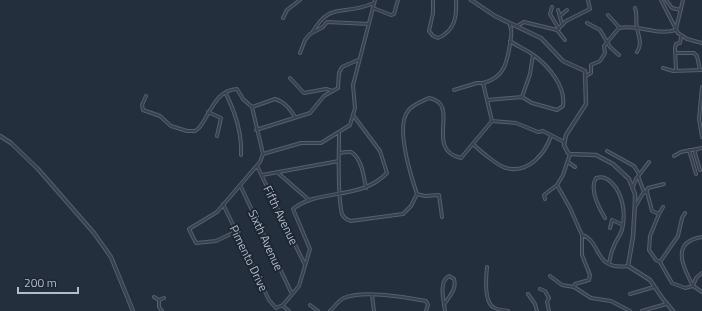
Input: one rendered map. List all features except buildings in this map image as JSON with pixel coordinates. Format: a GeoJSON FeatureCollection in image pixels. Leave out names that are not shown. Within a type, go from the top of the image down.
{"type":"FeatureCollection","features":[{"type":"Feature","properties":{"kind":"street"},"geometry":{"type":"LineString","coordinates":[[283,18],[287,10],[300,0]]}},
{"type":"Feature","properties":{"kind":"street"},"geometry":{"type":"LineString","coordinates":[[373,8],[391,15],[396,10],[398,0]]}},
{"type":"Feature","properties":{"kind":"street"},"geometry":{"type":"LineString","coordinates":[[432,0],[433,13],[429,32],[438,38],[453,27],[457,14],[456,0]]}},
{"type":"Feature","properties":{"kind":"street"},"geometry":{"type":"LineString","coordinates":[[472,0],[488,13],[541,38],[563,61],[584,69],[586,76],[586,104],[569,130],[564,142],[566,149],[570,154]]}},
{"type":"Feature","properties":{"kind":"street"},"geometry":{"type":"LineString","coordinates":[[558,29],[562,24],[590,9],[588,0]]}},
{"type":"Feature","properties":{"kind":"street"},"geometry":{"type":"LineString","coordinates":[[661,0],[681,37],[702,44]]}},
{"type":"Feature","properties":{"kind":"street"},"geometry":{"type":"LineString","coordinates":[[666,0],[672,8],[681,10]]}},
{"type":"Feature","properties":{"kind":"street"},"geometry":{"type":"LineString","coordinates":[[676,30],[683,0]]}},
{"type":"Feature","properties":{"kind":"street"},"geometry":{"type":"LineString","coordinates":[[263,154],[301,143],[321,143],[350,125],[356,104],[353,85],[358,60],[374,1]]}},
{"type":"Feature","properties":{"kind":"street"},"geometry":{"type":"LineString","coordinates":[[348,6],[364,7],[374,1]]}},
{"type":"Feature","properties":{"kind":"street"},"geometry":{"type":"LineString","coordinates":[[552,7],[550,14],[565,40]]}},
{"type":"Feature","properties":{"kind":"street"},"geometry":{"type":"LineString","coordinates":[[635,8],[638,16],[637,28],[640,43],[637,52]]}},
{"type":"Feature","properties":{"kind":"street"},"geometry":{"type":"LineString","coordinates":[[558,10],[562,24]]}},
{"type":"Feature","properties":{"kind":"street"},"geometry":{"type":"LineString","coordinates":[[560,16],[567,10]]}},
{"type":"Feature","properties":{"kind":"street"},"geometry":{"type":"LineString","coordinates":[[312,33],[321,14]]}},
{"type":"Feature","properties":{"kind":"street"},"geometry":{"type":"LineString","coordinates":[[608,14],[619,28]]}},
{"type":"Feature","properties":{"kind":"street"},"geometry":{"type":"LineString","coordinates":[[300,53],[305,40],[312,33],[324,27],[329,21],[369,24]]}},
{"type":"Feature","properties":{"kind":"street"},"geometry":{"type":"LineString","coordinates":[[517,26],[524,22],[558,29]]}},
{"type":"Feature","properties":{"kind":"street"},"geometry":{"type":"LineString","coordinates":[[454,90],[477,83],[484,83],[494,80],[507,64],[512,32],[508,23]]}},
{"type":"Feature","properties":{"kind":"street"},"geometry":{"type":"LineString","coordinates":[[587,23],[600,30],[606,42],[620,55]]}},
{"type":"Feature","properties":{"kind":"street"},"geometry":{"type":"LineString","coordinates":[[586,76],[591,72],[591,65],[600,61],[605,53],[604,46],[606,42],[619,28],[637,28],[655,32],[676,30]]}},
{"type":"Feature","properties":{"kind":"street"},"geometry":{"type":"LineString","coordinates":[[676,71],[675,48],[676,44],[680,43],[681,37]]}},
{"type":"Feature","properties":{"kind":"street"},"geometry":{"type":"LineString","coordinates":[[488,100],[522,97],[547,108],[557,110],[563,106],[564,99],[558,81],[533,55],[510,40]]}},
{"type":"Feature","properties":{"kind":"street"},"geometry":{"type":"LineString","coordinates":[[663,68],[676,71],[701,70],[694,53],[675,53]]}},
{"type":"Feature","properties":{"kind":"street"},"geometry":{"type":"LineString","coordinates":[[522,97],[530,74],[533,55]]}},
{"type":"Feature","properties":{"kind":"street"},"geometry":{"type":"LineString","coordinates":[[256,130],[310,113],[324,96],[339,86],[339,73],[342,67],[358,60]]}},
{"type":"Feature","properties":{"kind":"street"},"geometry":{"type":"LineString","coordinates":[[290,78],[304,93],[326,89],[333,91]]}},
{"type":"Feature","properties":{"kind":"street"},"geometry":{"type":"LineString","coordinates":[[484,83],[492,121]]}},
{"type":"Feature","properties":{"kind":"street"},"geometry":{"type":"LineString","coordinates":[[702,87],[700,119],[702,138]]}},
{"type":"Feature","properties":{"kind":"street"},"geometry":{"type":"LineString","coordinates":[[146,96],[142,105],[143,110],[160,116],[171,126],[187,131],[195,131],[199,128],[216,100],[237,89],[252,107],[256,130],[263,154],[257,166],[217,212],[189,229],[196,243],[216,241],[236,231]]}},
{"type":"Feature","properties":{"kind":"street"},"geometry":{"type":"LineString","coordinates":[[226,94],[233,108],[240,137],[241,155]]}},
{"type":"Feature","properties":{"kind":"street"},"geometry":{"type":"LineString","coordinates":[[339,133],[340,194],[342,214],[346,219],[351,221],[403,214],[411,206],[417,194],[406,155],[404,119],[407,112],[414,105],[429,98],[439,103],[443,110],[444,146],[446,151],[452,156],[460,158],[492,121]]}},
{"type":"Feature","properties":{"kind":"street"},"geometry":{"type":"LineString","coordinates":[[252,107],[278,100],[288,107],[295,117]]}},
{"type":"Feature","properties":{"kind":"street"},"geometry":{"type":"LineString","coordinates":[[208,112],[221,118],[217,136]]}},
{"type":"Feature","properties":{"kind":"street","name":"Pimento Drive"},"geometry":{"type":"LineString","coordinates":[[223,204],[276,310],[299,286],[310,249],[293,209],[309,200],[366,188],[380,181],[387,173],[387,167],[380,151],[354,115]]}},
{"type":"Feature","properties":{"kind":"street"},"geometry":{"type":"LineString","coordinates":[[492,121],[516,122],[564,142]]}},
{"type":"Feature","properties":{"kind":"street"},"geometry":{"type":"LineString","coordinates":[[0,136],[11,143],[38,169],[94,233],[111,257],[133,311]]}},
{"type":"Feature","properties":{"kind":"street"},"geometry":{"type":"LineString","coordinates":[[473,144],[506,168],[515,168],[532,163],[542,155],[551,136]]}},
{"type":"Feature","properties":{"kind":"street"},"geometry":{"type":"LineString","coordinates":[[674,156],[681,152],[702,148]]}},
{"type":"Feature","properties":{"kind":"street"},"geometry":{"type":"LineString","coordinates":[[696,149],[695,153],[700,170]]}},
{"type":"Feature","properties":{"kind":"street"},"geometry":{"type":"LineString","coordinates":[[689,150],[696,174]]}},
{"type":"Feature","properties":{"kind":"street"},"geometry":{"type":"LineString","coordinates":[[607,151],[634,166],[645,192],[649,195],[652,211],[659,214]]}},
{"type":"Feature","properties":{"kind":"street"},"geometry":{"type":"LineString","coordinates":[[339,154],[350,152],[353,154],[362,170],[366,188]]}},
{"type":"Feature","properties":{"kind":"street"},"geometry":{"type":"LineString","coordinates":[[545,199],[546,193],[557,185],[568,162],[570,154]]}},
{"type":"Feature","properties":{"kind":"street"},"geometry":{"type":"LineString","coordinates":[[570,154],[592,154],[602,158],[620,168],[629,179],[633,187],[635,207],[633,237],[628,266]]}},
{"type":"Feature","properties":{"kind":"street"},"geometry":{"type":"LineString","coordinates":[[262,175],[339,161]]}},
{"type":"Feature","properties":{"kind":"street"},"geometry":{"type":"LineString","coordinates":[[568,162],[575,167]]}},
{"type":"Feature","properties":{"kind":"street"},"geometry":{"type":"LineString","coordinates":[[633,187],[638,175],[649,162]]}},
{"type":"Feature","properties":{"kind":"street","name":"Fifth Avenue"},"geometry":{"type":"LineString","coordinates":[[257,166],[305,265]]}},
{"type":"Feature","properties":{"kind":"street"},"geometry":{"type":"LineString","coordinates":[[277,172],[309,200]]}},
{"type":"Feature","properties":{"kind":"street"},"geometry":{"type":"LineString","coordinates":[[605,218],[599,208],[593,184],[596,178],[600,177],[608,179],[621,195],[623,211],[623,224],[620,237],[614,245],[609,264]]}},
{"type":"Feature","properties":{"kind":"street"},"geometry":{"type":"LineString","coordinates":[[635,207],[648,188],[664,184]]}},
{"type":"Feature","properties":{"kind":"street","name":"Sixth Avenue"},"geometry":{"type":"LineString","coordinates":[[240,185],[292,295]]}},
{"type":"Feature","properties":{"kind":"street"},"geometry":{"type":"LineString","coordinates":[[557,185],[570,208],[582,235],[582,255],[590,275],[589,280],[575,284],[574,287]]}},
{"type":"Feature","properties":{"kind":"street"},"geometry":{"type":"LineString","coordinates":[[417,194],[425,196],[438,195],[442,217]]}},
{"type":"Feature","properties":{"kind":"street"},"geometry":{"type":"LineString","coordinates":[[663,207],[648,244],[652,256],[660,262],[672,283],[686,288],[694,286]]}},
{"type":"Feature","properties":{"kind":"street"},"geometry":{"type":"LineString","coordinates":[[660,262],[678,236],[682,218],[685,213]]}},
{"type":"Feature","properties":{"kind":"street"},"geometry":{"type":"LineString","coordinates":[[610,228],[612,220],[623,224]]}},
{"type":"Feature","properties":{"kind":"street"},"geometry":{"type":"LineString","coordinates":[[582,235],[586,236],[591,242],[601,260],[616,267],[628,266],[646,277],[672,310]]}},
{"type":"Feature","properties":{"kind":"street"},"geometry":{"type":"LineString","coordinates":[[702,237],[690,241],[684,245],[682,250],[682,264],[694,286],[702,292]]}},
{"type":"Feature","properties":{"kind":"street"},"geometry":{"type":"LineString","coordinates":[[487,268],[486,291],[490,304],[494,308],[508,311]]}},
{"type":"Feature","properties":{"kind":"street"},"geometry":{"type":"LineString","coordinates":[[694,286],[696,278],[702,273]]}},
{"type":"Feature","properties":{"kind":"street"},"geometry":{"type":"LineString","coordinates":[[444,305],[453,293],[455,285],[454,279],[449,276],[446,277],[443,284],[444,305],[445,311]]}},
{"type":"Feature","properties":{"kind":"street"},"geometry":{"type":"LineString","coordinates":[[550,276],[562,285],[574,287],[591,298],[611,301],[630,311]]}},
{"type":"Feature","properties":{"kind":"street"},"geometry":{"type":"LineString","coordinates":[[630,294],[654,286]]}},
{"type":"Feature","properties":{"kind":"street"},"geometry":{"type":"LineString","coordinates":[[540,289],[545,291],[549,298],[547,302],[550,311]]}},
{"type":"Feature","properties":{"kind":"street"},"geometry":{"type":"LineString","coordinates":[[528,294],[537,311]]}},
{"type":"Feature","properties":{"kind":"street"},"geometry":{"type":"LineString","coordinates":[[330,311],[343,298],[372,295],[401,296],[426,301],[428,305],[426,311]]}},
{"type":"Feature","properties":{"kind":"street"},"geometry":{"type":"LineString","coordinates":[[372,295],[374,311]]}},
{"type":"Feature","properties":{"kind":"street"},"geometry":{"type":"LineString","coordinates":[[154,297],[159,300]]}},
{"type":"Feature","properties":{"kind":"street"},"geometry":{"type":"LineString","coordinates":[[159,300],[164,298]]}},
{"type":"Feature","properties":{"kind":"street"},"geometry":{"type":"LineString","coordinates":[[159,300],[159,307],[162,311]]}},
{"type":"Feature","properties":{"kind":"street"},"geometry":{"type":"LineString","coordinates":[[642,311],[666,304]]}},
{"type":"Feature","properties":{"kind":"street"},"geometry":{"type":"LineString","coordinates":[[282,305],[289,311]]}},
{"type":"Feature","properties":{"kind":"street"},"geometry":{"type":"LineString","coordinates":[[310,305],[318,311]]}}]}
